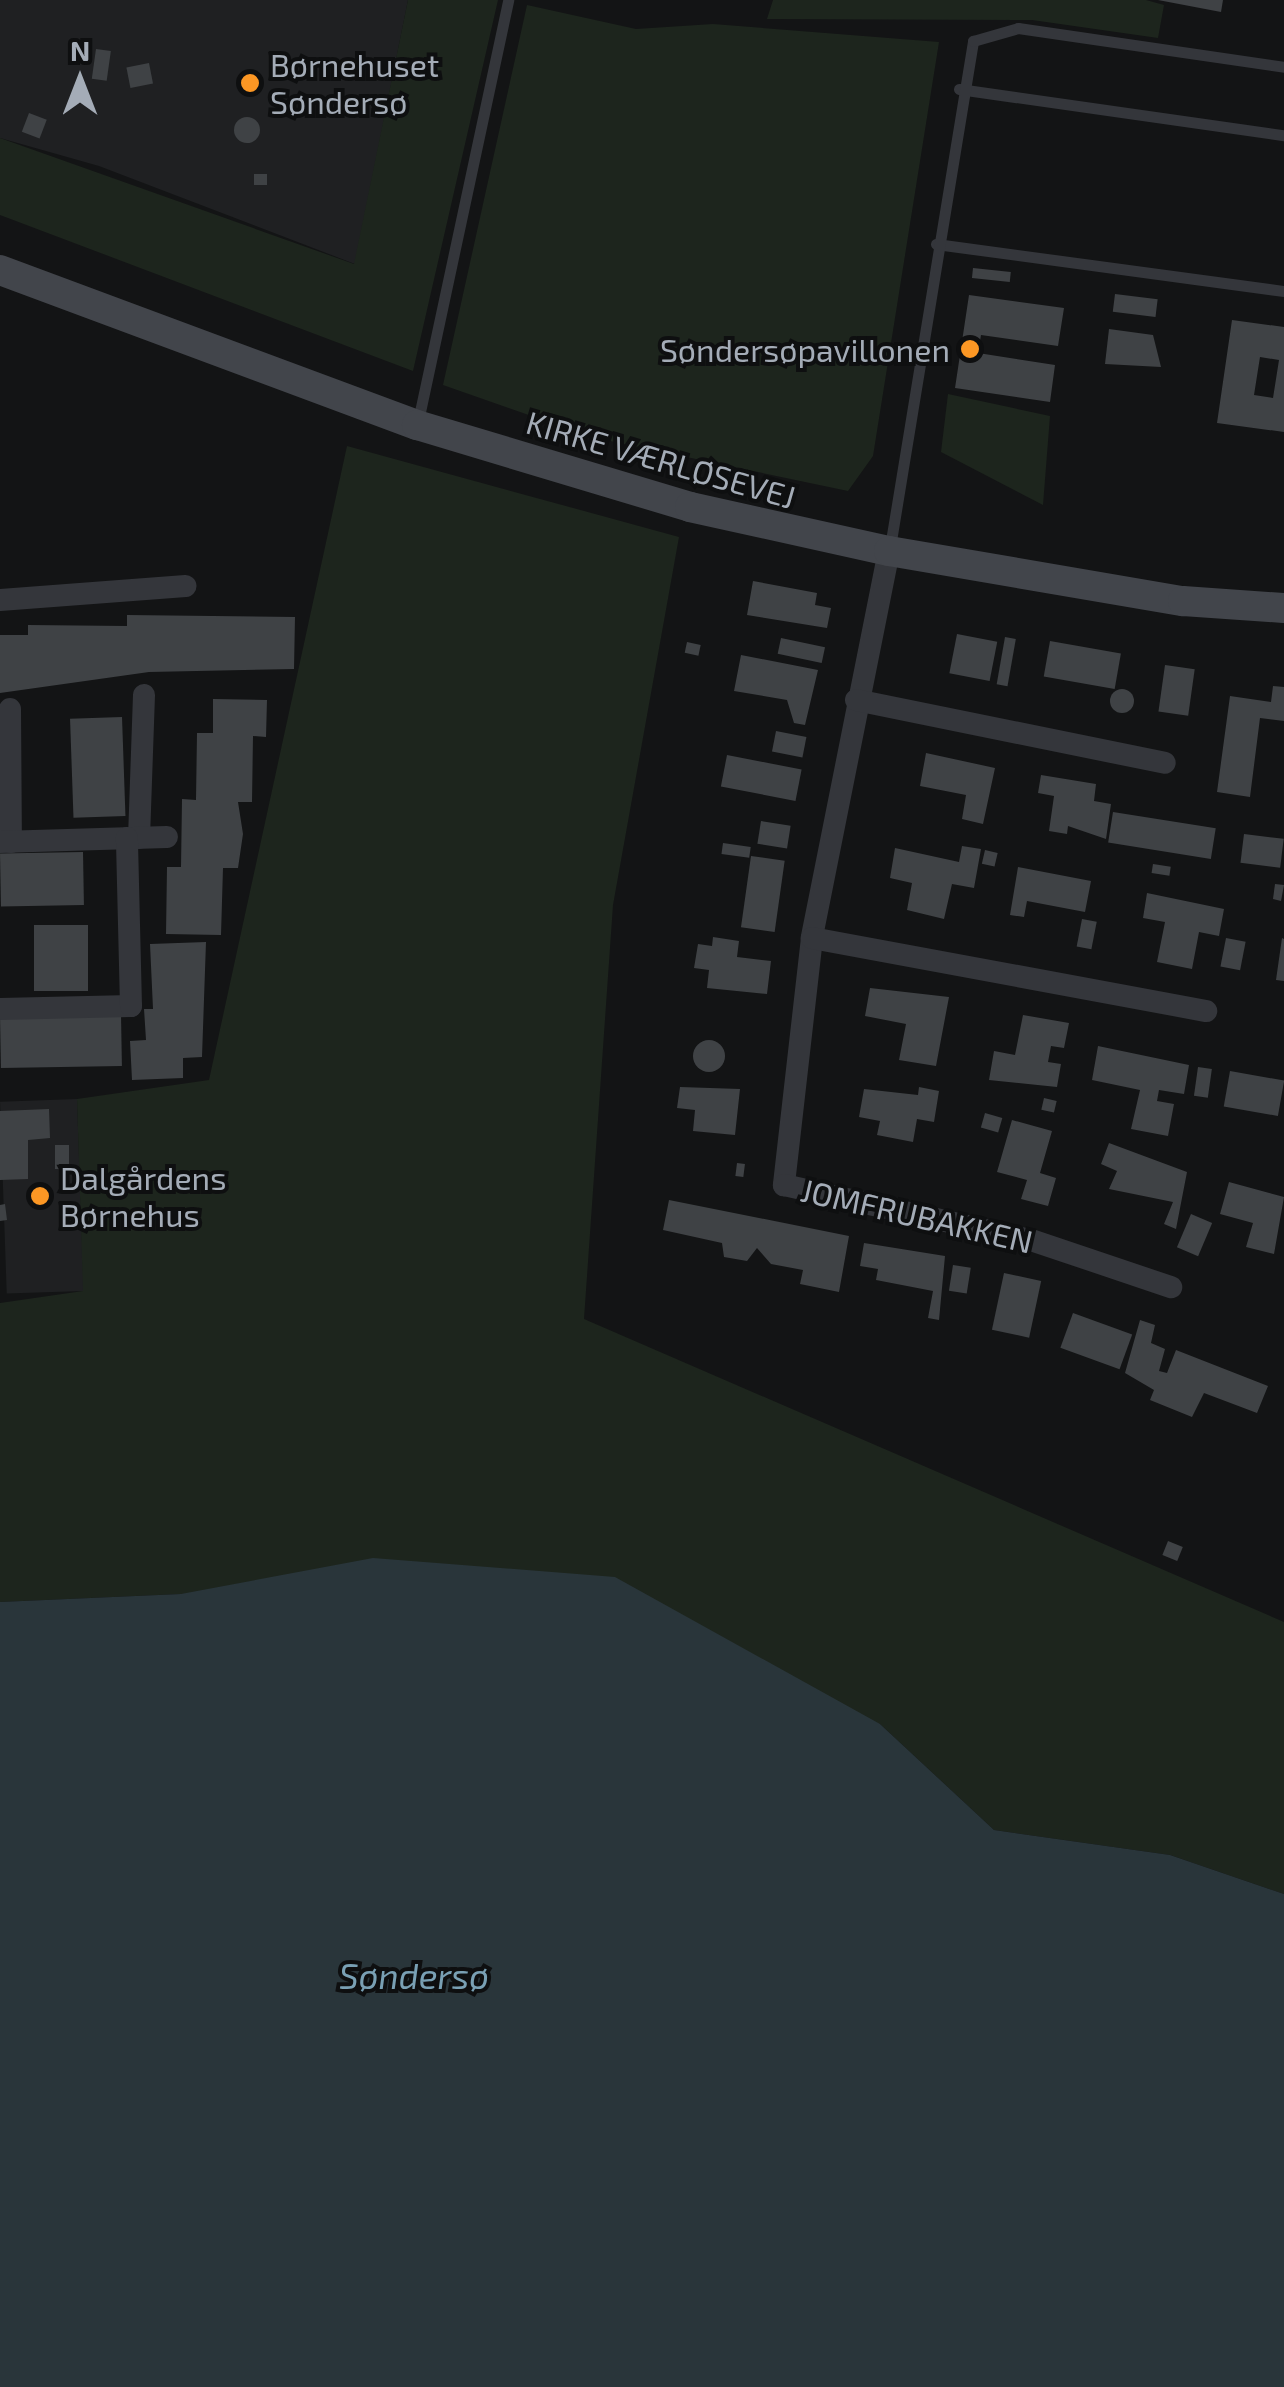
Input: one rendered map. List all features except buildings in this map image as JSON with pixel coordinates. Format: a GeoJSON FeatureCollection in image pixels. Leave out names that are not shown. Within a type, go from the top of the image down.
{"type":"FeatureCollection","features":[{"type":"Feature","properties":{"kind":"street","name":"KIRKE VÆRLØSEVEJ"},"geometry":{"type":"LineString","coordinates":[[0,254],[76,294]]}},
{"type":"Feature","properties":{"kind":"street","name":"KIRKE VÆRLØSEVEJ"},"geometry":{"type":"LineString","coordinates":[[0,270],[76,294],[417,425],[690,508],[889,552],[1182,601],[1284,608]]}},
{"type":"Feature","properties":{"kind":"street","name":"JOMFRUBAKKEN"},"geometry":{"type":"LineString","coordinates":[[889,552],[856,700],[812,938],[784,1185],[1031,1240],[1170,1287]]}},
{"type":"Feature","properties":{"kind":"street"},"geometry":{"type":"LineString","coordinates":[[0,600],[185,586]]}},
{"type":"Feature","properties":{"kind":"street"},"geometry":{"type":"LineString","coordinates":[[0,1009],[131,1006],[133,838],[144,695]]}},
{"type":"Feature","properties":{"kind":"street"},"geometry":{"type":"LineString","coordinates":[[856,700],[1166,762]]}},
{"type":"Feature","properties":{"kind":"street"},"geometry":{"type":"LineString","coordinates":[[10,710],[6,842],[166,838]]}},
{"type":"Feature","properties":{"kind":"street"},"geometry":{"type":"LineString","coordinates":[[812,938],[1206,1011]]}},
{"type":"Feature","properties":{"kind":"lane"},"geometry":{"type":"LineString","coordinates":[[417,425],[508,0]]}},
{"type":"Feature","properties":{"kind":"lane"},"geometry":{"type":"LineString","coordinates":[[889,552],[960,89],[973,41],[1018,28],[1284,68]]}},
{"type":"Feature","properties":{"kind":"lane"},"geometry":{"type":"LineString","coordinates":[[960,89],[1284,135]]}},
{"type":"Feature","properties":{"kind":"lane"},"geometry":{"type":"LineString","coordinates":[[936,244],[1284,291]]}},
{"type":"Feature","properties":{"kind":"shaded area","name":"Børnehuset Søndersø"},"geometry":{"type":"Polygon","coordinates":[[[0,0],[408,0],[355,264],[99,166],[0,138],[0,0]]]}},
{"type":"Feature","properties":{"kind":"shaded area"},"geometry":{"type":"Polygon","coordinates":[[[408,0],[498,0],[413,371],[0,215],[0,138],[354,264],[408,0]]]}},
{"type":"Feature","properties":{"kind":"shaded area"},"geometry":{"type":"Polygon","coordinates":[[[773,0],[1146,0],[1164,5],[1158,38],[1032,20],[767,19],[773,0]]]}},
{"type":"Feature","properties":{"kind":"shaded area"},"geometry":{"type":"Polygon","coordinates":[[[527,5],[636,29],[713,24],[939,42],[873,456],[848,491],[591,437],[443,385],[527,5]]]}},
{"type":"Feature","properties":{"kind":"shaded area"},"geometry":{"type":"Polygon","coordinates":[[[948,394],[1050,416],[1043,505],[941,452],[948,394]]]}},
{"type":"Feature","properties":{"kind":"shaded area"},"geometry":{"type":"Polygon","coordinates":[[[347,446],[679,537],[613,905],[584,1319],[1284,1622],[1284,1894],[1170,1855],[994,1830],[880,1724],[181,1594],[0,1602],[0,1303],[83,1291],[77,1099],[209,1080],[347,446]]]}},
{"type":"Feature","properties":{"kind":"shaded area","name":"Dalgårdens Børnehus"},"geometry":{"type":"Polygon","coordinates":[[[77,1099],[84,1291],[7,1294],[0,1102],[77,1099]]]}},
{"type":"Feature","properties":{"kind":"water","name":"Søndersø"},"geometry":{"type":"Polygon","coordinates":[[[373,1558],[615,1577],[880,1724],[994,1830],[1170,1855],[1284,1894],[1284,2387],[0,2387],[0,1602],[181,1594],[373,1558]]]}},
{"type":"Feature","properties":{"kind":"place","name":"Børnehuset Søndersø"},"geometry":{"type":"Point","coordinates":[250,83]}},
{"type":"Feature","properties":{"kind":"place","name":"Søndersøpavillonen"},"geometry":{"type":"Point","coordinates":[970,349]}},
{"type":"Feature","properties":{"kind":"place","name":"Dalgårdens Børnehus"},"geometry":{"type":"Point","coordinates":[40,1196]}}]}
